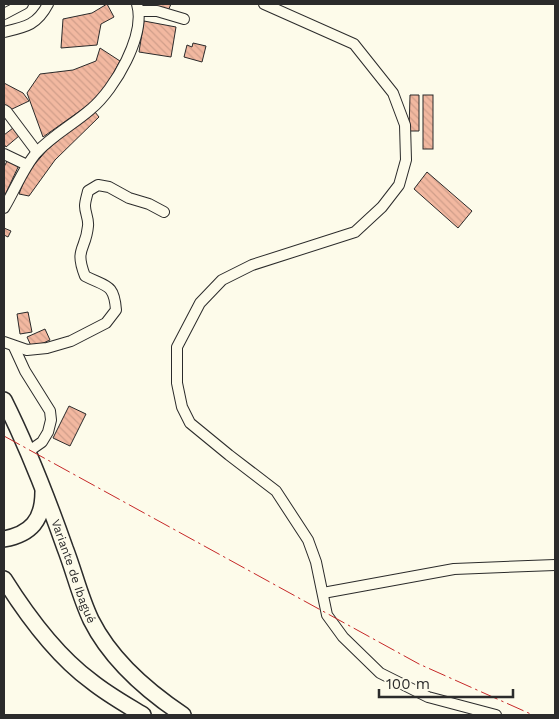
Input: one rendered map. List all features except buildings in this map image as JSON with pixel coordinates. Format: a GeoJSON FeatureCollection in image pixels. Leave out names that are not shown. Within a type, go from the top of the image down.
{"type":"FeatureCollection","features":[{"type":"Feature","properties":{"kind":"highway","name":"Variante de Ibagué"},"geometry":{"type":"LineString","coordinates":[[4,400],[41,480],[91,620],[110,649],[132,675],[163,702],[183,715]]}},
{"type":"Feature","properties":{"kind":"highway"},"geometry":{"type":"LineString","coordinates":[[4,539],[18,536],[30,529],[39,518],[43,504],[41,480]]}},
{"type":"Feature","properties":{"kind":"highway"},"geometry":{"type":"LineString","coordinates":[[4,578],[19,603],[43,634],[66,658],[90,680],[142,715]]}},
{"type":"Feature","properties":{"kind":"street"},"geometry":{"type":"LineString","coordinates":[[4,14],[23,4]]}},
{"type":"Feature","properties":{"kind":"street"},"geometry":{"type":"LineString","coordinates":[[4,32],[22,28],[36,21],[48,4]]}},
{"type":"Feature","properties":{"kind":"street"},"geometry":{"type":"LineString","coordinates":[[264,4],[354,44],[393,93],[405,125],[406,160],[399,185],[382,207],[355,232],[252,265],[222,280],[200,302],[177,347],[177,383],[182,407],[190,423],[276,491],[308,540],[316,562],[327,615],[342,637],[380,673],[428,697],[496,715]]}},
{"type":"Feature","properties":{"kind":"street"},"geometry":{"type":"LineString","coordinates":[[4,208],[27,165],[37,152],[61,130],[91,109],[103,96],[124,66],[136,34],[138,6],[184,19]]}},
{"type":"Feature","properties":{"kind":"street"},"geometry":{"type":"LineString","coordinates":[[4,110],[8,112],[37,152]]}},
{"type":"Feature","properties":{"kind":"street"},"geometry":{"type":"LineString","coordinates":[[4,154],[27,165]]}},
{"type":"Feature","properties":{"kind":"street"},"geometry":{"type":"LineString","coordinates":[[4,342],[26,350],[47,348],[71,341],[106,323],[116,310],[114,294],[106,285],[84,276],[79,262],[81,250],[87,236],[88,223],[85,205],[88,190],[98,185],[109,187],[129,198],[149,204],[164,212]]}},
{"type":"Feature","properties":{"kind":"street"},"geometry":{"type":"LineString","coordinates":[[14,347],[25,372],[50,411],[51,420],[48,432],[42,442],[32,449],[28,449]]}},
{"type":"Feature","properties":{"kind":"street"},"geometry":{"type":"LineString","coordinates":[[323,593],[454,569],[555,565]]}},
{"type":"Feature","properties":{"kind":"power"},"geometry":{"type":"LineString","coordinates":[[4,436],[419,664],[533,715]]}}]}
